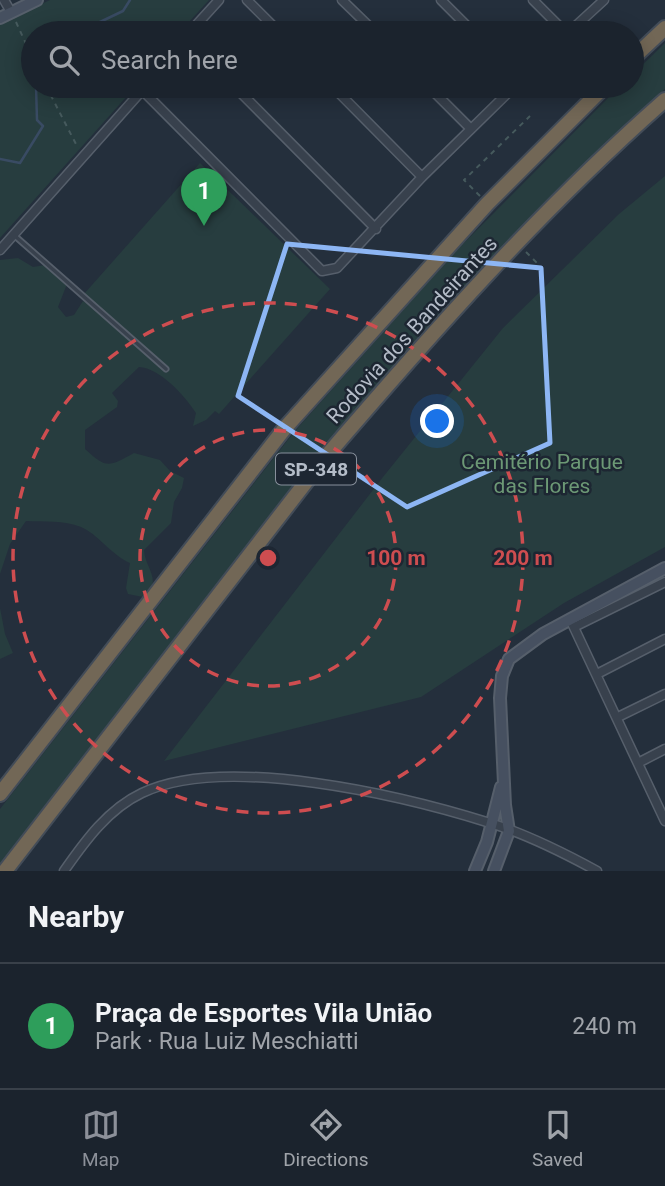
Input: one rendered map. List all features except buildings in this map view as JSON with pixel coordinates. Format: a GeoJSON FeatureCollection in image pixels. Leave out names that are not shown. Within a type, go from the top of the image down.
{"type":"FeatureCollection","features":[{"type":"Feature","properties":{"kind":"highway"},"geometry":{"type":"LineString","coordinates":[[644,48],[665,28]]}},
{"type":"Feature","properties":{"kind":"highway","name":"Rodovia dos Bandeirantes"},"geometry":{"type":"LineString","coordinates":[[0,793],[285,428],[487,204],[593,98]]}},
{"type":"Feature","properties":{"kind":"highway","name":"Rodovia dos Bandeirantes"},"geometry":{"type":"LineString","coordinates":[[5,871],[323,460],[518,244],[665,100]]}},
{"type":"Feature","properties":{"kind":"main road"},"geometry":{"type":"LineString","coordinates":[[0,18],[37,0]]}},
{"type":"Feature","properties":{"kind":"main road"},"geometry":{"type":"LineString","coordinates":[[494,871],[509,831],[502,676],[509,659],[665,568]]}},
{"type":"Feature","properties":{"kind":"main road"},"geometry":{"type":"LineString","coordinates":[[475,871],[493,823],[505,775]]}},
{"type":"Feature","properties":{"kind":"street"},"geometry":{"type":"LineString","coordinates":[[4,0],[11,12]]}},
{"type":"Feature","properties":{"kind":"street"},"geometry":{"type":"LineString","coordinates":[[200,21],[219,0]]}},
{"type":"Feature","properties":{"kind":"street"},"geometry":{"type":"LineString","coordinates":[[247,0],[268,21]]}},
{"type":"Feature","properties":{"kind":"street"},"geometry":{"type":"LineString","coordinates":[[342,0],[364,21]]}},
{"type":"Feature","properties":{"kind":"street"},"geometry":{"type":"LineString","coordinates":[[441,0],[462,21]]}},
{"type":"Feature","properties":{"kind":"street"},"geometry":{"type":"LineString","coordinates":[[533,0],[555,21]]}},
{"type":"Feature","properties":{"kind":"street"},"geometry":{"type":"LineString","coordinates":[[579,21],[600,1]]}},
{"type":"Feature","properties":{"kind":"street"},"geometry":{"type":"LineString","coordinates":[[0,250],[135,98]]}},
{"type":"Feature","properties":{"kind":"street"},"geometry":{"type":"LineString","coordinates":[[154,98],[322,271],[337,268],[422,177],[503,98]]}},
{"type":"Feature","properties":{"kind":"street"},"geometry":{"type":"LineString","coordinates":[[246,98],[376,229]]}},
{"type":"Feature","properties":{"kind":"street"},"geometry":{"type":"LineString","coordinates":[[343,98],[422,177]]}},
{"type":"Feature","properties":{"kind":"street"},"geometry":{"type":"LineString","coordinates":[[440,98],[471,129]]}},
{"type":"Feature","properties":{"kind":"street"},"geometry":{"type":"LineString","coordinates":[[665,582],[572,623],[638,763],[662,806],[665,821]]}},
{"type":"Feature","properties":{"kind":"street"},"geometry":{"type":"LineString","coordinates":[[597,674],[665,639]]}},
{"type":"Feature","properties":{"kind":"street"},"geometry":{"type":"LineString","coordinates":[[618,718],[665,694]]}},
{"type":"Feature","properties":{"kind":"street"},"geometry":{"type":"LineString","coordinates":[[638,763],[665,749]]}},
{"type":"Feature","properties":{"kind":"street"},"geometry":{"type":"LineString","coordinates":[[64,871],[89,836],[126,802],[144,792],[180,781],[236,778],[359,789],[493,823],[597,871]]}},
{"type":"Feature","properties":{"kind":"lane"},"geometry":{"type":"LineString","coordinates":[[13,235],[166,369]]}},
{"type":"Feature","properties":{"kind":"path"},"geometry":{"type":"LineString","coordinates":[[11,12],[21,34]]}},
{"type":"Feature","properties":{"kind":"path"},"geometry":{"type":"LineString","coordinates":[[52,98],[82,155]]}},
{"type":"Feature","properties":{"kind":"path"},"geometry":{"type":"LineString","coordinates":[[487,204],[464,180],[530,116]]}},
{"type":"Feature","properties":{"kind":"path"},"geometry":{"type":"LineString","coordinates":[[518,244],[540,266]]}},
{"type":"Feature","properties":{"kind":"highlighted area"},"geometry":{"type":"Polygon","coordinates":[[[287,244],[541,268],[550,443],[407,507],[238,396],[287,244]]]}},
{"type":"Feature","properties":{"kind":"green space"},"geometry":{"type":"Polygon","coordinates":[[[50,0],[209,0],[190,21],[21,21],[21,98],[125,98],[0,238],[0,24],[50,0]]]}},
{"type":"Feature","properties":{"kind":"green space"},"geometry":{"type":"Polygon","coordinates":[[[665,43],[665,89],[478,274],[319,453],[0,864],[0,809],[294,432],[456,251],[608,98],[644,98],[644,63],[665,43]]]}},
{"type":"Feature","properties":{"kind":"green space"},"geometry":{"type":"Polygon","coordinates":[[[200,163],[330,289],[219,414],[215,411],[206,420],[193,426],[196,413],[179,391],[155,372],[139,367],[112,393],[118,401],[117,407],[85,430],[85,449],[103,463],[113,463],[134,453],[160,460],[170,471],[184,478],[174,502],[171,523],[144,550],[153,580],[152,586],[143,597],[128,594],[126,588],[130,563],[116,555],[87,530],[67,523],[26,521],[10,544],[0,574],[0,260],[18,258],[33,267],[45,265],[59,273],[67,284],[58,307],[66,317],[74,315],[83,301],[107,314],[84,294],[200,163]]]}},
{"type":"Feature","properties":{"kind":"green space","name":"Cemitério Parque das Flores"},"geometry":{"type":"Polygon","coordinates":[[[665,176],[665,547],[564,603],[421,697],[164,761],[383,477],[503,328],[619,214],[665,176]]]}},
{"type":"Feature","properties":{"kind":"green space"},"geometry":{"type":"Polygon","coordinates":[[[0,608],[5,634],[13,653],[0,659],[0,608]]]}},
{"type":"Feature","properties":{"kind":"waterway"},"geometry":{"type":"LineString","coordinates":[[102,21],[123,11],[130,0]]}},
{"type":"Feature","properties":{"kind":"waterway"},"geometry":{"type":"LineString","coordinates":[[0,159],[20,163],[43,126],[37,120],[36,98]]}},
{"type":"Feature","properties":{"kind":"place","name":"Praça de Esportes Vila União"},"geometry":{"type":"Point","coordinates":[204,226]}}]}
